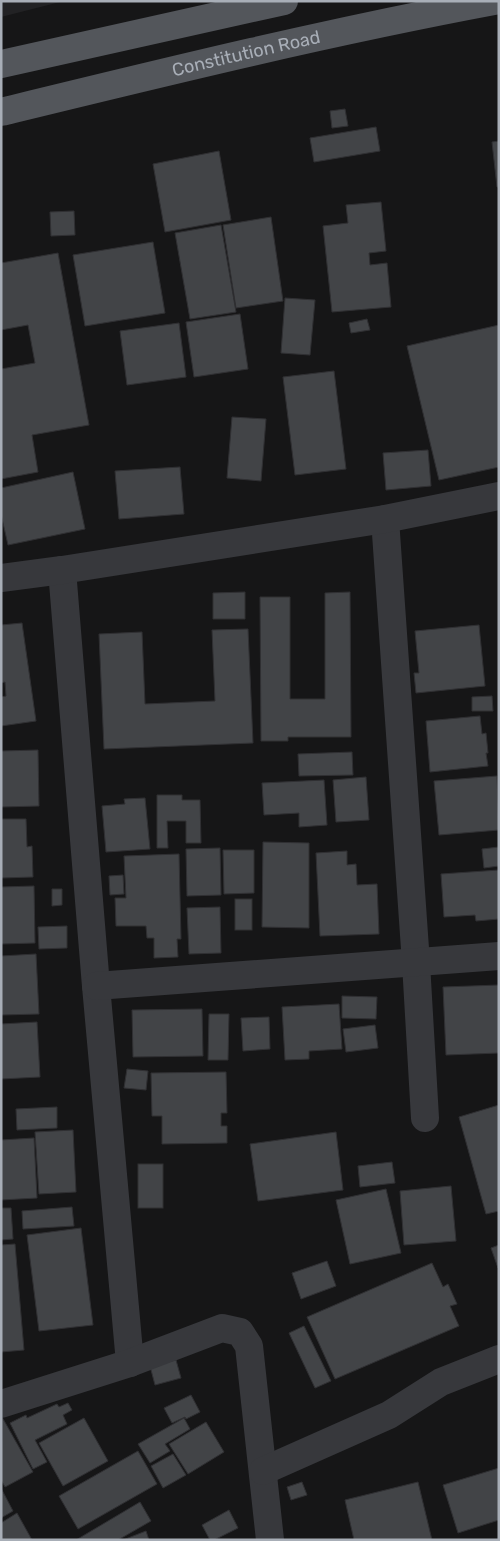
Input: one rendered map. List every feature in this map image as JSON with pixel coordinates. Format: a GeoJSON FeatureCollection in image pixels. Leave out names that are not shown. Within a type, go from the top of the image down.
{"type":"FeatureCollection","features":[{"type":"Feature","properties":{"kind":"main road"},"geometry":{"type":"LineString","coordinates":[[1,64],[284,1]]}},
{"type":"Feature","properties":{"kind":"main road","name":"Constitution Road"},"geometry":{"type":"LineString","coordinates":[[1,112],[226,57],[494,1]]}},
{"type":"Feature","properties":{"kind":"street"},"geometry":{"type":"LineString","coordinates":[[1,578],[385,519],[499,496]]}},
{"type":"Feature","properties":{"kind":"street"},"geometry":{"type":"LineString","coordinates":[[385,519],[425,1118]]}},
{"type":"Feature","properties":{"kind":"street"},"geometry":{"type":"LineString","coordinates":[[62,570],[96,986],[130,1363]]}},
{"type":"Feature","properties":{"kind":"street"},"geometry":{"type":"LineString","coordinates":[[96,986],[499,956]]}},
{"type":"Feature","properties":{"kind":"street"},"geometry":{"type":"LineString","coordinates":[[1,1404],[130,1363],[222,1328],[240,1332],[249,1346],[270,1540]]}},
{"type":"Feature","properties":{"kind":"street"},"geometry":{"type":"LineString","coordinates":[[263,1471],[389,1415],[441,1382],[499,1359]]}},
{"type":"Feature","properties":{"kind":"shaded area"},"geometry":{"type":"Polygon","coordinates":[[[1,1],[64,1],[1,17],[1,1]]]}},
{"type":"Feature","properties":{"kind":"building"},"geometry":{"type":"Polygon","coordinates":[[[345,109],[348,126],[332,128],[330,111],[345,109]]]}},
{"type":"Feature","properties":{"kind":"building"},"geometry":{"type":"Polygon","coordinates":[[[376,127],[380,151],[314,162],[310,138],[376,127]]]}},
{"type":"Feature","properties":{"kind":"building"},"geometry":{"type":"Polygon","coordinates":[[[499,141],[499,187],[497,187],[492,142],[499,141]]]}},
{"type":"Feature","properties":{"kind":"building"},"geometry":{"type":"Polygon","coordinates":[[[219,151],[231,220],[165,232],[153,164],[219,151]]]}},
{"type":"Feature","properties":{"kind":"building"},"geometry":{"type":"Polygon","coordinates":[[[381,202],[386,251],[369,253],[370,265],[387,263],[391,307],[332,312],[323,226],[348,223],[346,205],[381,202]]]}},
{"type":"Feature","properties":{"kind":"building"},"geometry":{"type":"Polygon","coordinates":[[[74,211],[75,235],[51,236],[50,212],[74,211]]]}},
{"type":"Feature","properties":{"kind":"building"},"geometry":{"type":"Polygon","coordinates":[[[271,217],[283,301],[236,308],[223,225],[271,217]]]}},
{"type":"Feature","properties":{"kind":"building"},"geometry":{"type":"Polygon","coordinates":[[[221,225],[236,312],[190,319],[175,233],[221,225]]]}},
{"type":"Feature","properties":{"kind":"building"},"geometry":{"type":"Polygon","coordinates":[[[153,242],[165,313],[85,326],[73,255],[153,242]]]}},
{"type":"Feature","properties":{"kind":"building"},"geometry":{"type":"Polygon","coordinates":[[[58,253],[89,425],[32,435],[38,472],[1,479],[1,369],[35,363],[28,325],[1,330],[1,263],[58,253]]]}},
{"type":"Feature","properties":{"kind":"building"},"geometry":{"type":"Polygon","coordinates":[[[285,298],[315,300],[310,355],[281,353],[285,298]]]}},
{"type":"Feature","properties":{"kind":"building"},"geometry":{"type":"Polygon","coordinates":[[[240,314],[248,369],[194,377],[186,322],[240,314]]]}},
{"type":"Feature","properties":{"kind":"building"},"geometry":{"type":"Polygon","coordinates":[[[367,319],[370,330],[351,333],[349,323],[367,319]]]}},
{"type":"Feature","properties":{"kind":"building"},"geometry":{"type":"Polygon","coordinates":[[[179,323],[186,377],[127,385],[120,331],[179,323]]]}},
{"type":"Feature","properties":{"kind":"building"},"geometry":{"type":"Polygon","coordinates":[[[499,325],[499,467],[439,480],[407,346],[499,325]]]}},
{"type":"Feature","properties":{"kind":"building"},"geometry":{"type":"Polygon","coordinates":[[[334,371],[346,469],[295,475],[283,377],[334,371]]]}},
{"type":"Feature","properties":{"kind":"building"},"geometry":{"type":"Polygon","coordinates":[[[232,417],[266,419],[261,481],[227,478],[232,417]]]}},
{"type":"Feature","properties":{"kind":"building"},"geometry":{"type":"Polygon","coordinates":[[[428,450],[431,486],[386,490],[383,453],[428,450]]]}},
{"type":"Feature","properties":{"kind":"building"},"geometry":{"type":"Polygon","coordinates":[[[180,467],[184,514],[119,519],[115,471],[180,467]]]}},
{"type":"Feature","properties":{"kind":"building"},"geometry":{"type":"Polygon","coordinates":[[[73,472],[85,529],[8,545],[1,514],[1,488],[73,472]]]}},
{"type":"Feature","properties":{"kind":"building"},"geometry":{"type":"Polygon","coordinates":[[[245,592],[245,619],[213,619],[213,593],[245,592]]]}},
{"type":"Feature","properties":{"kind":"building"},"geometry":{"type":"Polygon","coordinates":[[[350,592],[351,737],[288,737],[288,741],[261,741],[260,597],[290,597],[290,699],[325,699],[325,593],[350,592]]]}},
{"type":"Feature","properties":{"kind":"building"},"geometry":{"type":"Polygon","coordinates":[[[22,623],[36,721],[1,726],[1,697],[6,696],[5,682],[1,683],[1,625],[22,623]]]}},
{"type":"Feature","properties":{"kind":"building"},"geometry":{"type":"Polygon","coordinates":[[[479,625],[485,686],[416,693],[414,673],[419,673],[415,631],[479,625]]]}},
{"type":"Feature","properties":{"kind":"building"},"geometry":{"type":"Polygon","coordinates":[[[248,629],[253,743],[104,749],[99,634],[142,632],[145,704],[215,701],[212,630],[248,629]]]}},
{"type":"Feature","properties":{"kind":"building"},"geometry":{"type":"Polygon","coordinates":[[[492,696],[493,711],[472,711],[472,697],[492,696]]]}},
{"type":"Feature","properties":{"kind":"building"},"geometry":{"type":"Polygon","coordinates":[[[480,716],[482,734],[486,733],[488,766],[430,772],[426,721],[480,716]]]}},
{"type":"Feature","properties":{"kind":"building"},"geometry":{"type":"Polygon","coordinates":[[[38,750],[39,806],[1,807],[1,751],[38,750]]]}},
{"type":"Feature","properties":{"kind":"building"},"geometry":{"type":"Polygon","coordinates":[[[352,752],[353,775],[299,776],[298,754],[352,752]]]}},
{"type":"Feature","properties":{"kind":"building"},"geometry":{"type":"Polygon","coordinates":[[[497,776],[499,830],[439,835],[434,781],[497,776]]]}},
{"type":"Feature","properties":{"kind":"building"},"geometry":{"type":"Polygon","coordinates":[[[366,777],[369,820],[336,822],[333,780],[366,777]]]}},
{"type":"Feature","properties":{"kind":"building"},"geometry":{"type":"Polygon","coordinates":[[[324,780],[327,825],[299,827],[299,813],[264,815],[262,783],[324,780]]]}},
{"type":"Feature","properties":{"kind":"building"},"geometry":{"type":"Polygon","coordinates":[[[157,795],[182,795],[182,800],[200,800],[201,843],[186,843],[186,821],[167,821],[168,848],[157,848],[157,795]]]}},
{"type":"Feature","properties":{"kind":"building"},"geometry":{"type":"Polygon","coordinates":[[[145,798],[150,849],[106,852],[102,806],[125,804],[124,799],[145,798]]]}},
{"type":"Feature","properties":{"kind":"building"},"geometry":{"type":"Polygon","coordinates":[[[1,819],[26,819],[27,847],[32,846],[33,877],[1,878],[1,819]]]}},
{"type":"Feature","properties":{"kind":"building"},"geometry":{"type":"Polygon","coordinates":[[[263,842],[309,843],[309,928],[262,927],[263,842]]]}},
{"type":"Feature","properties":{"kind":"building"},"geometry":{"type":"Polygon","coordinates":[[[499,847],[499,866],[484,868],[482,849],[499,847]]]}},
{"type":"Feature","properties":{"kind":"building"},"geometry":{"type":"Polygon","coordinates":[[[220,848],[221,895],[187,896],[186,849],[220,848]]]}},
{"type":"Feature","properties":{"kind":"building"},"geometry":{"type":"Polygon","coordinates":[[[223,850],[254,850],[254,893],[224,894],[223,850]]]}},
{"type":"Feature","properties":{"kind":"building"},"geometry":{"type":"Polygon","coordinates":[[[347,851],[347,865],[356,864],[357,885],[377,884],[379,934],[320,936],[316,853],[347,851]]]}},
{"type":"Feature","properties":{"kind":"building"},"geometry":{"type":"Polygon","coordinates":[[[179,854],[181,939],[177,939],[178,957],[154,958],[154,938],[147,938],[146,926],[116,926],[115,898],[126,898],[124,856],[179,854]]]}},
{"type":"Feature","properties":{"kind":"building"},"geometry":{"type":"Polygon","coordinates":[[[499,870],[499,919],[476,921],[475,915],[444,917],[441,874],[499,870]]]}},
{"type":"Feature","properties":{"kind":"building"},"geometry":{"type":"Polygon","coordinates":[[[123,875],[124,894],[110,895],[109,876],[123,875]]]}},
{"type":"Feature","properties":{"kind":"building"},"geometry":{"type":"Polygon","coordinates":[[[34,886],[35,943],[1,944],[1,887],[34,886]]]}},
{"type":"Feature","properties":{"kind":"building"},"geometry":{"type":"Polygon","coordinates":[[[52,889],[62,889],[62,905],[52,906],[52,889]]]}},
{"type":"Feature","properties":{"kind":"building"},"geometry":{"type":"Polygon","coordinates":[[[235,899],[252,899],[252,930],[235,930],[235,899]]]}},
{"type":"Feature","properties":{"kind":"building"},"geometry":{"type":"Polygon","coordinates":[[[220,907],[221,953],[189,954],[187,908],[220,907]]]}},
{"type":"Feature","properties":{"kind":"building"},"geometry":{"type":"Polygon","coordinates":[[[67,926],[67,948],[39,949],[38,927],[67,926]]]}},
{"type":"Feature","properties":{"kind":"building"},"geometry":{"type":"Polygon","coordinates":[[[36,954],[39,1014],[1,1015],[1,956],[36,954]]]}},
{"type":"Feature","properties":{"kind":"building"},"geometry":{"type":"Polygon","coordinates":[[[499,985],[499,1053],[446,1055],[443,987],[499,985]]]}},
{"type":"Feature","properties":{"kind":"building"},"geometry":{"type":"Polygon","coordinates":[[[342,996],[377,997],[376,1019],[342,1018],[342,996]]]}},
{"type":"Feature","properties":{"kind":"building"},"geometry":{"type":"Polygon","coordinates":[[[339,1004],[342,1049],[309,1051],[309,1059],[285,1060],[282,1007],[339,1004]]]}},
{"type":"Feature","properties":{"kind":"building"},"geometry":{"type":"Polygon","coordinates":[[[202,1009],[203,1056],[133,1057],[132,1010],[202,1009]]]}},
{"type":"Feature","properties":{"kind":"building"},"geometry":{"type":"Polygon","coordinates":[[[209,1014],[229,1014],[228,1060],[208,1060],[209,1014]]]}},
{"type":"Feature","properties":{"kind":"building"},"geometry":{"type":"Polygon","coordinates":[[[269,1017],[270,1049],[243,1051],[241,1018],[269,1017]]]}},
{"type":"Feature","properties":{"kind":"building"},"geometry":{"type":"Polygon","coordinates":[[[37,1022],[40,1077],[1,1079],[1,1024],[37,1022]]]}},
{"type":"Feature","properties":{"kind":"building"},"geometry":{"type":"Polygon","coordinates":[[[375,1025],[378,1048],[346,1052],[343,1029],[375,1025]]]}},
{"type":"Feature","properties":{"kind":"building"},"geometry":{"type":"Polygon","coordinates":[[[127,1069],[148,1071],[146,1090],[124,1088],[127,1069]]]}},
{"type":"Feature","properties":{"kind":"building"},"geometry":{"type":"Polygon","coordinates":[[[226,1072],[227,1113],[221,1113],[221,1126],[227,1126],[227,1143],[162,1144],[162,1116],[152,1116],[151,1073],[226,1072]]]}},
{"type":"Feature","properties":{"kind":"building"},"geometry":{"type":"Polygon","coordinates":[[[499,1105],[499,1211],[486,1214],[459,1117],[499,1105]]]}},
{"type":"Feature","properties":{"kind":"building"},"geometry":{"type":"Polygon","coordinates":[[[57,1107],[57,1128],[17,1130],[16,1109],[57,1107]]]}},
{"type":"Feature","properties":{"kind":"building"},"geometry":{"type":"Polygon","coordinates":[[[73,1130],[76,1192],[39,1194],[35,1132],[73,1130]]]}},
{"type":"Feature","properties":{"kind":"building"},"geometry":{"type":"Polygon","coordinates":[[[336,1132],[343,1190],[258,1201],[250,1144],[336,1132]]]}},
{"type":"Feature","properties":{"kind":"building"},"geometry":{"type":"Polygon","coordinates":[[[34,1138],[37,1198],[1,1200],[1,1140],[34,1138]]]}},
{"type":"Feature","properties":{"kind":"building"},"geometry":{"type":"Polygon","coordinates":[[[392,1162],[395,1183],[360,1187],[358,1166],[392,1162]]]}},
{"type":"Feature","properties":{"kind":"building"},"geometry":{"type":"Polygon","coordinates":[[[138,1164],[163,1164],[163,1208],[138,1208],[138,1164]]]}},
{"type":"Feature","properties":{"kind":"building"},"geometry":{"type":"Polygon","coordinates":[[[451,1186],[456,1241],[404,1245],[400,1191],[451,1186]]]}},
{"type":"Feature","properties":{"kind":"building"},"geometry":{"type":"Polygon","coordinates":[[[386,1189],[401,1253],[350,1264],[336,1200],[386,1189]]]}},
{"type":"Feature","properties":{"kind":"building"},"geometry":{"type":"Polygon","coordinates":[[[72,1207],[74,1226],[23,1229],[22,1211],[72,1207]]]}},
{"type":"Feature","properties":{"kind":"building"},"geometry":{"type":"Polygon","coordinates":[[[1,1208],[11,1208],[13,1239],[1,1240],[1,1208]]]}},
{"type":"Feature","properties":{"kind":"building"},"geometry":{"type":"Polygon","coordinates":[[[81,1228],[93,1325],[39,1331],[27,1235],[81,1228]]]}},
{"type":"Feature","properties":{"kind":"building"},"geometry":{"type":"Polygon","coordinates":[[[15,1244],[24,1350],[1,1352],[1,1245],[15,1244]]]}},
{"type":"Feature","properties":{"kind":"building"},"geometry":{"type":"Polygon","coordinates":[[[499,1245],[499,1268],[498,1268],[491,1248],[499,1245]]]}},
{"type":"Feature","properties":{"kind":"building"},"geometry":{"type":"Polygon","coordinates":[[[327,1261],[336,1286],[301,1299],[292,1273],[327,1261]]]}},
{"type":"Feature","properties":{"kind":"building"},"geometry":{"type":"Polygon","coordinates":[[[432,1263],[443,1287],[448,1284],[457,1304],[450,1306],[459,1326],[335,1379],[307,1317],[432,1263]]]}},
{"type":"Feature","properties":{"kind":"building"},"geometry":{"type":"Polygon","coordinates":[[[304,1326],[331,1381],[315,1388],[289,1333],[304,1326]]]}},
{"type":"Feature","properties":{"kind":"building"},"geometry":{"type":"Polygon","coordinates":[[[176,1360],[181,1378],[155,1385],[150,1366],[176,1360]]]}},
{"type":"Feature","properties":{"kind":"building"},"geometry":{"type":"Polygon","coordinates":[[[191,1395],[200,1412],[172,1423],[164,1408],[191,1395]]]}},
{"type":"Feature","properties":{"kind":"building"},"geometry":{"type":"Polygon","coordinates":[[[68,1403],[72,1410],[63,1415],[67,1424],[35,1440],[47,1462],[33,1469],[10,1423],[26,1415],[27,1418],[57,1404],[59,1407],[68,1403]]]}},
{"type":"Feature","properties":{"kind":"building"},"geometry":{"type":"Polygon","coordinates":[[[2,1417],[33,1472],[5,1487],[1,1480],[2,1417]]]}},
{"type":"Feature","properties":{"kind":"building"},"geometry":{"type":"Polygon","coordinates":[[[84,1418],[108,1461],[63,1486],[39,1443],[84,1418]]]}},
{"type":"Feature","properties":{"kind":"building"},"geometry":{"type":"Polygon","coordinates":[[[184,1418],[190,1429],[165,1444],[170,1451],[150,1463],[138,1444],[184,1418]]]}},
{"type":"Feature","properties":{"kind":"building"},"geometry":{"type":"Polygon","coordinates":[[[206,1422],[224,1452],[188,1474],[169,1444],[206,1422]]]}},
{"type":"Feature","properties":{"kind":"building"},"geometry":{"type":"Polygon","coordinates":[[[138,1451],[157,1484],[78,1529],[59,1496],[138,1451]]]}},
{"type":"Feature","properties":{"kind":"building"},"geometry":{"type":"Polygon","coordinates":[[[173,1454],[186,1475],[163,1488],[151,1466],[173,1454]]]}},
{"type":"Feature","properties":{"kind":"building"},"geometry":{"type":"Polygon","coordinates":[[[499,1468],[499,1520],[458,1533],[443,1485],[499,1468]]]}},
{"type":"Feature","properties":{"kind":"building"},"geometry":{"type":"Polygon","coordinates":[[[302,1482],[307,1495],[291,1500],[287,1487],[302,1482]]]}},
{"type":"Feature","properties":{"kind":"building"},"geometry":{"type":"Polygon","coordinates":[[[418,1482],[432,1540],[354,1540],[345,1500],[418,1482]]]}},
{"type":"Feature","properties":{"kind":"building"},"geometry":{"type":"Polygon","coordinates":[[[1,1488],[13,1511],[1,1518],[1,1488]]]}},
{"type":"Feature","properties":{"kind":"building"},"geometry":{"type":"Polygon","coordinates":[[[140,1502],[151,1521],[118,1540],[76,1540],[140,1502]]]}},
{"type":"Feature","properties":{"kind":"building"},"geometry":{"type":"Polygon","coordinates":[[[229,1510],[238,1528],[214,1540],[210,1540],[202,1525],[229,1510]]]}},
{"type":"Feature","properties":{"kind":"building"},"geometry":{"type":"Polygon","coordinates":[[[17,1513],[32,1540],[1,1540],[1,1523],[17,1513]]]}},
{"type":"Feature","properties":{"kind":"building"},"geometry":{"type":"Polygon","coordinates":[[[146,1531],[149,1540],[123,1540],[146,1531]]]}}]}
